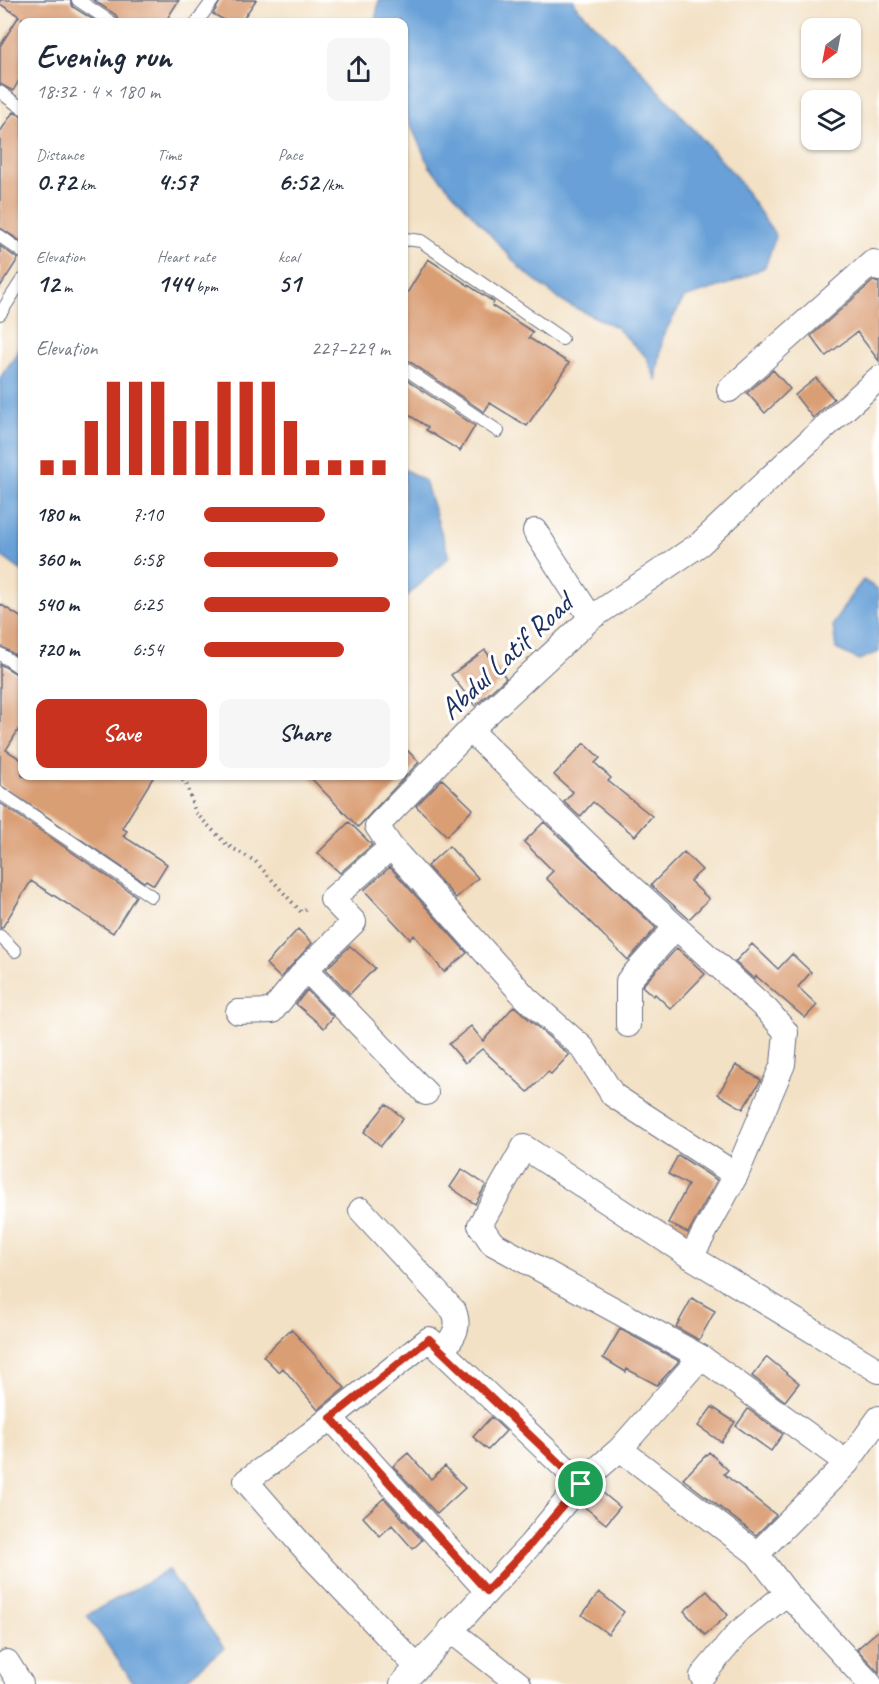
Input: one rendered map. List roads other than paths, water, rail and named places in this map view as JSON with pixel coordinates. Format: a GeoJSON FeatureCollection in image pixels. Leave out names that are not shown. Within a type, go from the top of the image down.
{"type":"FeatureCollection","features":[{"type":"Feature","properties":{"kind":"street"},"geometry":{"type":"LineString","coordinates":[[729,390],[873,262],[879,269]]}},
{"type":"Feature","properties":{"kind":"street","name":"Abdul Latif Road"},"geometry":{"type":"LineString","coordinates":[[736,1175],[613,1095],[582,1048],[526,998],[391,847],[377,826],[470,730],[591,618],[700,544],[879,378]]}},
{"type":"Feature","properties":{"kind":"street"},"geometry":{"type":"LineString","coordinates":[[535,531],[591,618]]}},
{"type":"Feature","properties":{"kind":"street"},"geometry":{"type":"LineString","coordinates":[[470,730],[622,878],[767,1010],[786,1032],[783,1064],[736,1175],[691,1257]]}},
{"type":"Feature","properties":{"kind":"street"},"geometry":{"type":"LineString","coordinates":[[238,1012],[272,1011],[306,969],[354,922],[332,899],[391,847]]}},
{"type":"Feature","properties":{"kind":"street"},"geometry":{"type":"LineString","coordinates":[[628,1026],[628,981],[676,927]]}},
{"type":"Feature","properties":{"kind":"street"},"geometry":{"type":"LineString","coordinates":[[306,969],[426,1093]]}},
{"type":"Feature","properties":{"kind":"street"},"geometry":{"type":"LineString","coordinates":[[847,1463],[701,1356],[492,1243],[480,1225],[524,1147],[691,1257],[879,1371]]}},
{"type":"Feature","properties":{"kind":"street"},"geometry":{"type":"LineString","coordinates":[[361,1210],[454,1311],[458,1322],[455,1333],[443,1351]]}},
{"type":"Feature","properties":{"kind":"street"},"geometry":{"type":"LineString","coordinates":[[581,1484],[429,1339],[331,1418],[246,1481],[312,1557],[409,1676],[530,1545],[581,1484],[620,1449],[701,1356]]}},
{"type":"Feature","properties":{"kind":"street"},"geometry":{"type":"LineString","coordinates":[[331,1418],[487,1591]]}},
{"type":"Feature","properties":{"kind":"street"},"geometry":{"type":"LineString","coordinates":[[757,1554],[847,1463],[879,1418]]}},
{"type":"Feature","properties":{"kind":"street"},"geometry":{"type":"LineString","coordinates":[[620,1449],[757,1554],[787,1593],[870,1684]]}},
{"type":"Feature","properties":{"kind":"street"},"geometry":{"type":"LineString","coordinates":[[702,1676],[739,1632],[787,1593]]}},
{"type":"Feature","properties":{"kind":"street"},"geometry":{"type":"LineString","coordinates":[[450,1630],[519,1684]]}},
{"type":"Feature","properties":{"kind":"street"},"geometry":{"type":"LineString","coordinates":[[7,1662],[21,1684]]}},
{"type":"Feature","properties":{"kind":"street"},"geometry":{"type":"LineString","coordinates":[[531,1684],[536,1682],[538,1684]]}},
{"type":"Feature","properties":{"kind":"lane"},"geometry":{"type":"LineString","coordinates":[[78,0],[105,18]]}},
{"type":"Feature","properties":{"kind":"lane"},"geometry":{"type":"LineString","coordinates":[[200,18],[213,0]]}},
{"type":"Feature","properties":{"kind":"lane"},"geometry":{"type":"LineString","coordinates":[[0,92],[18,105]]}},
{"type":"Feature","properties":{"kind":"lane"},"geometry":{"type":"LineString","coordinates":[[0,236],[18,249]]}},
{"type":"Feature","properties":{"kind":"lane"},"geometry":{"type":"LineString","coordinates":[[408,239],[420,241],[562,339]]}},
{"type":"Feature","properties":{"kind":"lane"},"geometry":{"type":"LineString","coordinates":[[0,314],[18,286]]}},
{"type":"Feature","properties":{"kind":"lane"},"geometry":{"type":"LineString","coordinates":[[408,371],[498,431]]}},
{"type":"Feature","properties":{"kind":"lane"},"geometry":{"type":"LineString","coordinates":[[0,654],[18,666]]}},
{"type":"Feature","properties":{"kind":"lane"},"geometry":{"type":"LineString","coordinates":[[0,793],[151,896]]}},
{"type":"Feature","properties":{"kind":"lane"},"geometry":{"type":"LineString","coordinates":[[0,936],[15,951]]}},
{"type":"Feature","properties":{"kind":"water"},"geometry":{"type":"Polygon","coordinates":[[[379,0],[574,0],[574,4],[637,66],[737,178],[776,236],[765,267],[731,283],[684,298],[663,336],[656,380],[646,357],[616,327],[563,302],[520,268],[430,167],[408,120],[408,18],[376,18],[379,0]]]}},
{"type":"Feature","properties":{"kind":"water"},"geometry":{"type":"Polygon","coordinates":[[[18,352],[18,568],[0,555],[0,378],[18,352]]]}},
{"type":"Feature","properties":{"kind":"water"},"geometry":{"type":"Polygon","coordinates":[[[408,471],[425,481],[449,557],[408,595],[408,471]]]}},
{"type":"Feature","properties":{"kind":"water"},"geometry":{"type":"Polygon","coordinates":[[[863,580],[879,590],[879,652],[859,660],[836,649],[833,625],[863,580]]]}},
{"type":"Feature","properties":{"kind":"water"},"geometry":{"type":"Polygon","coordinates":[[[168,1570],[224,1648],[180,1684],[134,1684],[87,1615],[168,1570]]]}}]}
